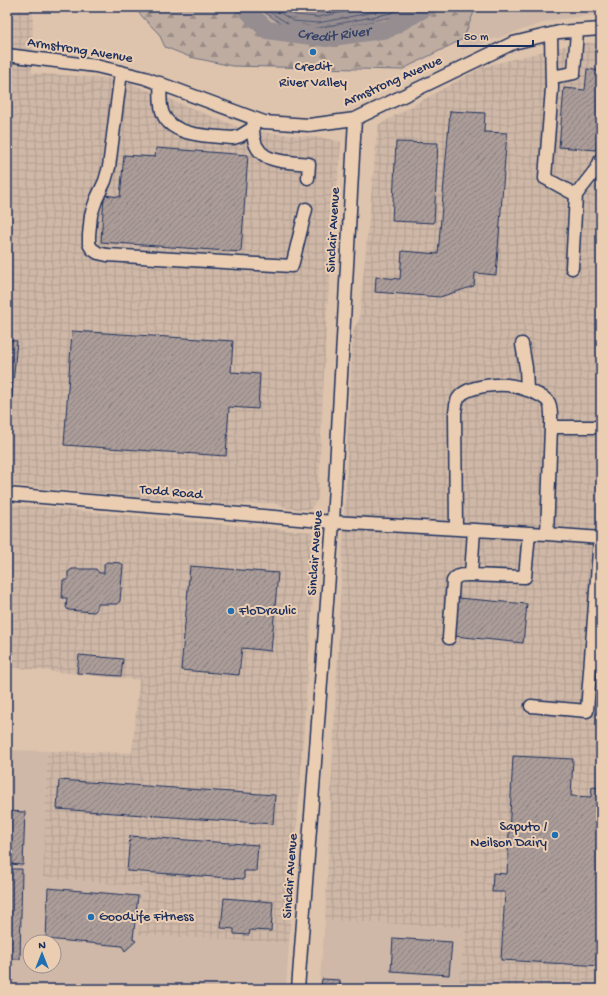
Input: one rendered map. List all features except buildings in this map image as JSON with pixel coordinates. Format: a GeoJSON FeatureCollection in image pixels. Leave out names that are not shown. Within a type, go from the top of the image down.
{"type":"FeatureCollection","features":[{"type":"Feature","properties":{"kind":"street","name":"Armstrong Avenue"},"geometry":{"type":"LineString","coordinates":[[7,55],[96,66],[145,78],[160,83],[253,124],[264,122],[309,125],[355,119],[513,43],[551,34],[601,29]]}},
{"type":"Feature","properties":{"kind":"street"},"geometry":{"type":"LineString","coordinates":[[552,77],[574,73],[578,31]]}},
{"type":"Feature","properties":{"kind":"street"},"geometry":{"type":"LineString","coordinates":[[551,34],[552,77],[545,178],[576,195]]}},
{"type":"Feature","properties":{"kind":"street"},"geometry":{"type":"LineString","coordinates":[[121,72],[109,167],[91,215],[89,244],[92,249],[98,253],[107,255],[292,266],[306,209]]}},
{"type":"Feature","properties":{"kind":"street"},"geometry":{"type":"LineString","coordinates":[[160,83],[161,109],[166,121],[174,127],[191,133],[233,138],[240,136],[253,124]]}},
{"type":"Feature","properties":{"kind":"street","name":"Sinclair Avenue"},"geometry":{"type":"LineString","coordinates":[[298,989],[333,522],[355,119]]}},
{"type":"Feature","properties":{"kind":"street"},"geometry":{"type":"LineString","coordinates":[[253,124],[253,142],[261,154],[272,160],[309,164],[308,178]]}},
{"type":"Feature","properties":{"kind":"street"},"geometry":{"type":"LineString","coordinates":[[572,268],[576,195],[597,168],[601,159]]}},
{"type":"Feature","properties":{"kind":"street"},"geometry":{"type":"LineString","coordinates":[[522,344],[526,368],[527,390]]}},
{"type":"Feature","properties":{"kind":"street"},"geometry":{"type":"LineString","coordinates":[[456,529],[455,413],[457,400],[461,394],[469,390],[484,386],[508,385],[541,395],[549,402],[551,427],[547,534]]}},
{"type":"Feature","properties":{"kind":"street"},"geometry":{"type":"LineString","coordinates":[[551,427],[601,427]]}},
{"type":"Feature","properties":{"kind":"street","name":"Todd Road"},"geometry":{"type":"LineString","coordinates":[[7,494],[333,522],[600,538]]}},
{"type":"Feature","properties":{"kind":"street"},"geometry":{"type":"LineString","coordinates":[[471,575],[474,530]]}},
{"type":"Feature","properties":{"kind":"street"},"geometry":{"type":"LineString","coordinates":[[449,638],[453,581],[455,577],[459,575],[471,575],[525,577],[529,533]]}},
{"type":"Feature","properties":{"kind":"street"},"geometry":{"type":"LineString","coordinates":[[531,706],[587,711],[596,650],[600,538]]}},
{"type":"Feature","properties":{"kind":"shaded area"},"geometry":{"type":"Polygon","coordinates":[[[7,7],[33,7],[32,73],[120,79],[248,131],[325,138],[341,142],[327,311],[318,499],[310,510],[287,508],[274,503],[228,505],[7,485],[7,7]]]}},
{"type":"Feature","properties":{"kind":"shaded area"},"geometry":{"type":"Polygon","coordinates":[[[476,7],[601,7],[601,14],[552,20],[461,50],[463,39],[476,7]]]}},
{"type":"Feature","properties":{"kind":"shaded area"},"geometry":{"type":"Polygon","coordinates":[[[580,42],[601,44],[601,989],[459,989],[465,928],[325,920],[353,330],[359,320],[378,125],[482,67],[580,42]]]}},
{"type":"Feature","properties":{"kind":"shaded area"},"geometry":{"type":"Polygon","coordinates":[[[7,504],[311,532],[317,538],[289,943],[139,935],[142,887],[43,877],[47,751],[132,753],[139,680],[7,667],[7,504]]]}},
{"type":"Feature","properties":{"kind":"shaded area"},"geometry":{"type":"Polygon","coordinates":[[[7,750],[47,751],[43,877],[143,887],[139,935],[289,943],[286,989],[7,989],[7,750]]]}},
{"type":"Feature","properties":{"kind":"shaded area"},"geometry":{"type":"Polygon","coordinates":[[[325,920],[465,928],[459,989],[319,989],[325,920]]]}},
{"type":"Feature","properties":{"kind":"green space"},"geometry":{"type":"Polygon","coordinates":[[[133,7],[257,7],[290,30],[393,17],[410,7],[476,7],[463,39],[401,70],[232,66],[190,57],[165,47],[159,34],[133,7]]]}},
{"type":"Feature","properties":{"kind":"water","name":"Credit River"},"geometry":{"type":"Polygon","coordinates":[[[257,7],[410,7],[393,17],[319,32],[290,30],[257,7]]]}},
{"type":"Feature","properties":{"kind":"waterway","name":"Credit River"},"geometry":{"type":"LineString","coordinates":[[244,7],[267,30],[326,38],[388,29],[427,7]]}},
{"type":"Feature","properties":{"kind":"place","name":"Credit River Valley"},"geometry":{"type":"Point","coordinates":[313,52]}},
{"type":"Feature","properties":{"kind":"place","name":"FloDraulic"},"geometry":{"type":"Point","coordinates":[231,611]}},
{"type":"Feature","properties":{"kind":"place","name":"Saputo / Neilson Dairy"},"geometry":{"type":"Point","coordinates":[555,835]}},
{"type":"Feature","properties":{"kind":"place","name":"GoodLife Fitness"},"geometry":{"type":"Point","coordinates":[91,917]}}]}
